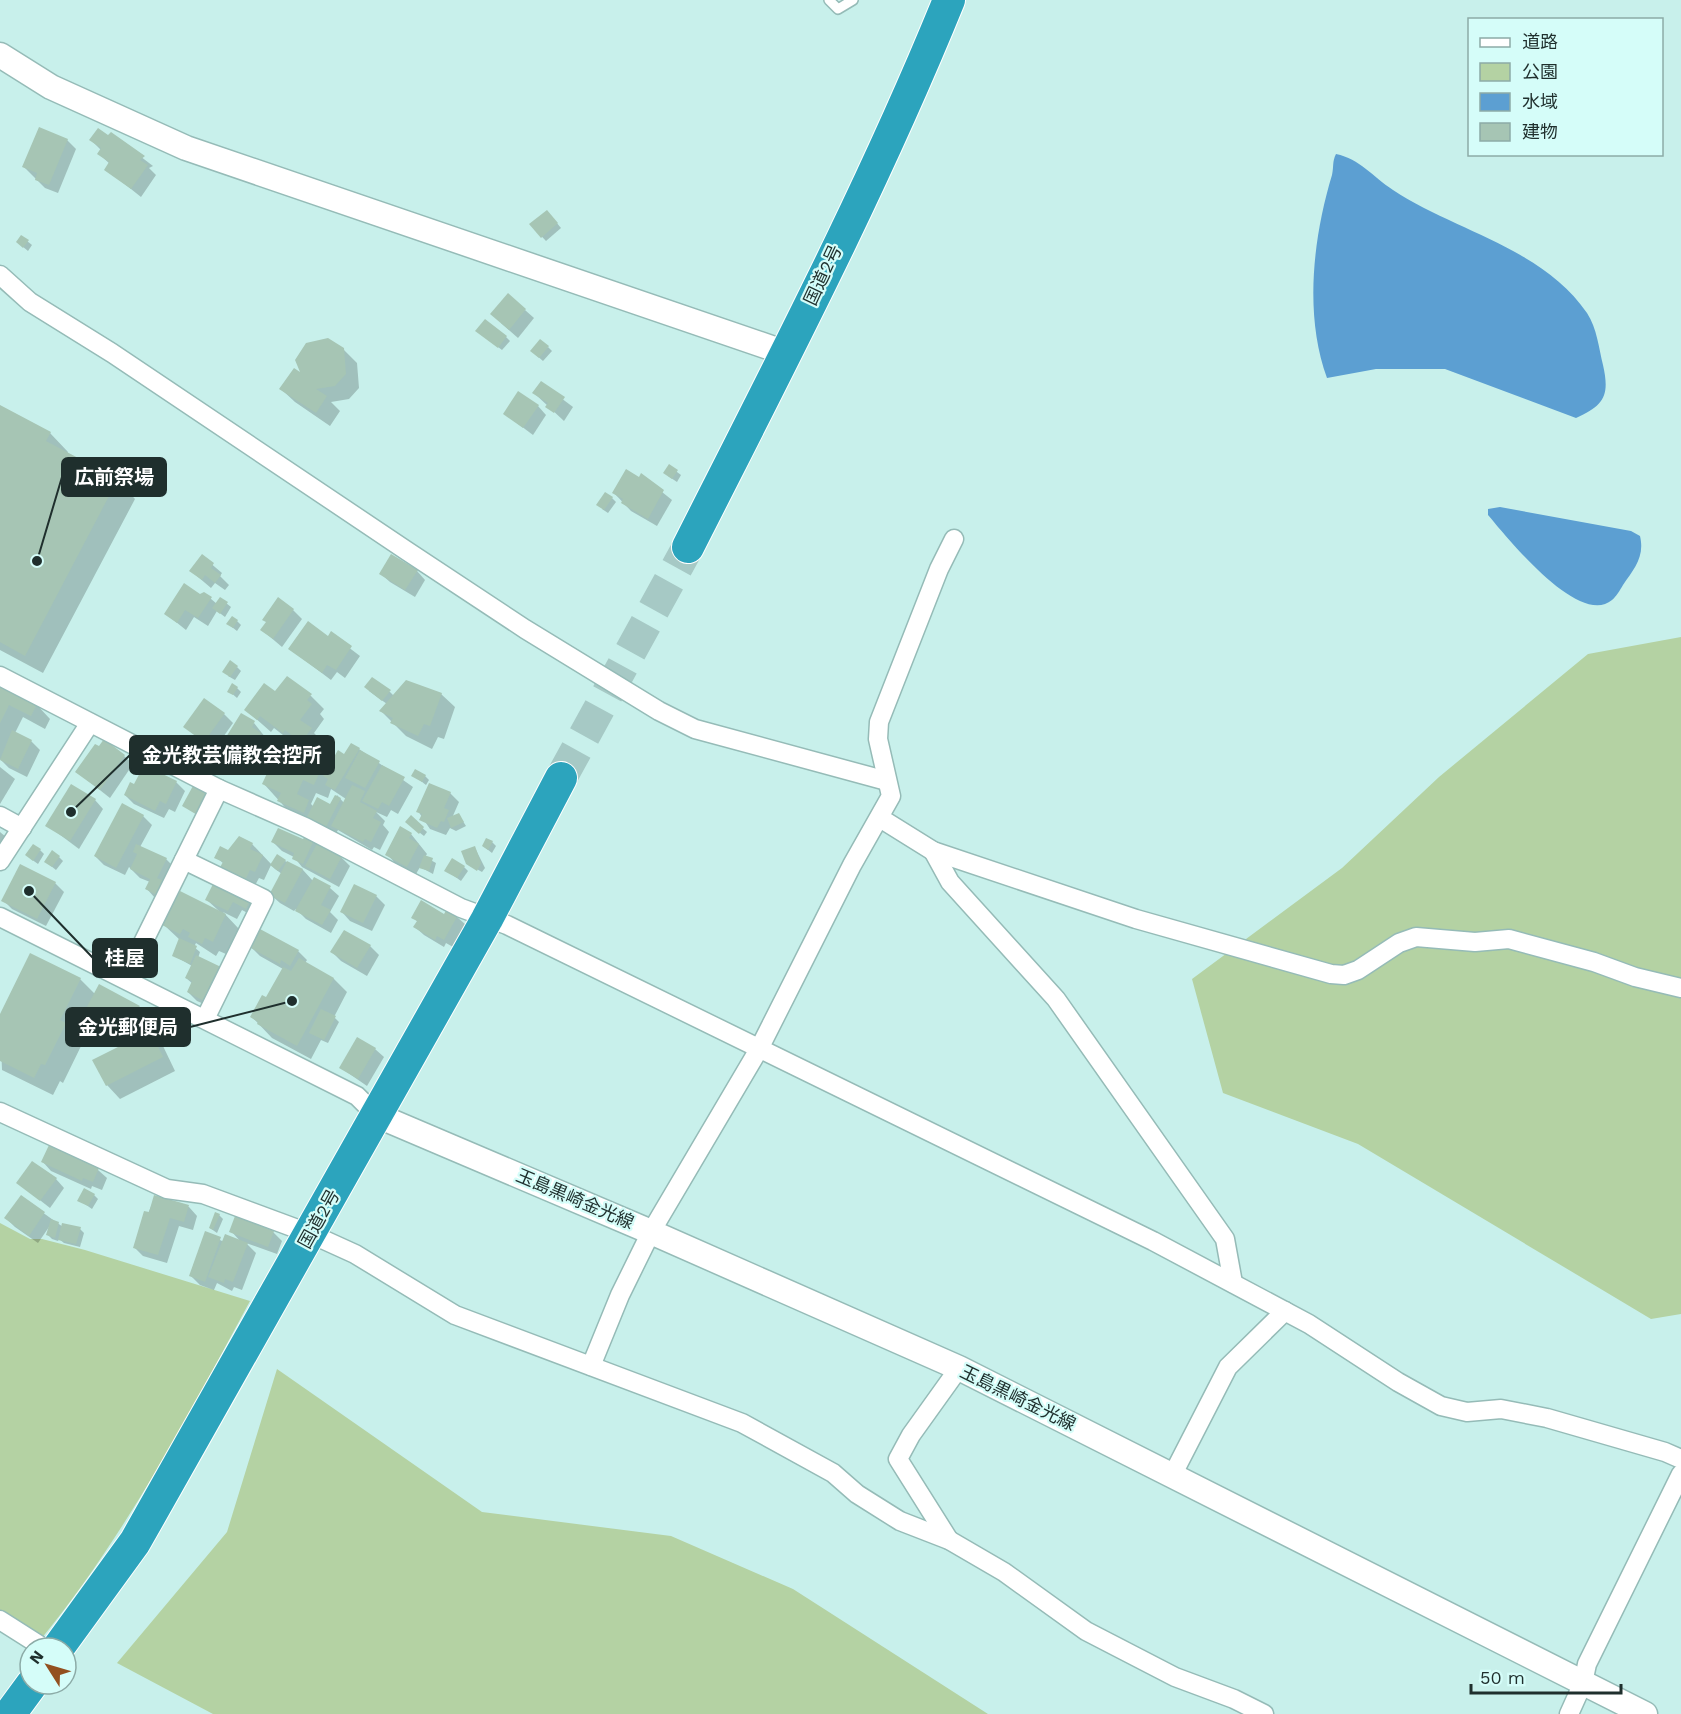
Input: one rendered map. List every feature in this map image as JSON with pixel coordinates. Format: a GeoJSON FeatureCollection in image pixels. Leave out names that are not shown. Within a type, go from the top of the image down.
{"type":"FeatureCollection","features":[{"type":"Feature","properties":{"kind":"highway","name":"国道2号"},"geometry":{"type":"LineString","coordinates":[[688,547],[786,353],[922,66],[949,0]]}},
{"type":"Feature","properties":{"kind":"highway","name":"国道2号"},"geometry":{"type":"LineString","coordinates":[[67,1636],[135,1542],[487,919],[561,778]]}},
{"type":"Feature","properties":{"kind":"highway"},"geometry":{"type":"LineString","coordinates":[[10,1714],[23,1696]]}},
{"type":"Feature","properties":{"kind":"main road"},"geometry":{"type":"LineString","coordinates":[[0,55],[51,87],[186,148],[786,353]]}},
{"type":"Feature","properties":{"kind":"main road","name":"玉島黒崎金光線"},"geometry":{"type":"LineString","coordinates":[[376,1115],[651,1232],[959,1368],[1645,1714]]}},
{"type":"Feature","properties":{"kind":"street"},"geometry":{"type":"LineString","coordinates":[[0,276],[30,302],[112,353],[525,629],[659,711],[695,729],[887,781]]}},
{"type":"Feature","properties":{"kind":"street"},"geometry":{"type":"LineString","coordinates":[[591,1366],[620,1295],[651,1232],[759,1049],[852,865],[891,796],[878,739],[879,722],[939,568],[954,539]]}},
{"type":"Feature","properties":{"kind":"street"},"geometry":{"type":"LineString","coordinates":[[0,676],[219,789],[305,827],[487,919],[507,926],[1154,1240],[1285,1311],[1441,1406],[1467,1412],[1501,1409],[1548,1418],[1665,1452],[1681,1459]]}},
{"type":"Feature","properties":{"kind":"street"},"geometry":{"type":"LineString","coordinates":[[0,861],[90,723]]}},
{"type":"Feature","properties":{"kind":"street"},"geometry":{"type":"LineString","coordinates":[[125,979],[219,789]]}},
{"type":"Feature","properties":{"kind":"street"},"geometry":{"type":"LineString","coordinates":[[0,816],[22,828]]}},
{"type":"Feature","properties":{"kind":"street"},"geometry":{"type":"LineString","coordinates":[[880,818],[933,851],[1136,919],[1331,974],[1344,975],[1358,970],[1399,943],[1416,937],[1475,942],[1509,939],[1594,962],[1635,977],[1681,988]]}},
{"type":"Feature","properties":{"kind":"street"},"geometry":{"type":"LineString","coordinates":[[933,851],[950,882],[1056,999],[1225,1239],[1233,1283]]}},
{"type":"Feature","properties":{"kind":"street"},"geometry":{"type":"LineString","coordinates":[[184,860],[264,899],[205,1019]]}},
{"type":"Feature","properties":{"kind":"street"},"geometry":{"type":"LineString","coordinates":[[0,917],[357,1096],[376,1115]]}},
{"type":"Feature","properties":{"kind":"street"},"geometry":{"type":"LineString","coordinates":[[0,1112],[168,1189],[203,1194],[311,1234],[354,1254],[455,1315],[742,1424],[832,1473],[857,1494],[900,1521],[949,1540],[1004,1572],[1086,1631],[1175,1677],[1234,1699],[1264,1714]]}},
{"type":"Feature","properties":{"kind":"street"},"geometry":{"type":"LineString","coordinates":[[1173,1474],[1228,1367],[1285,1311]]}},
{"type":"Feature","properties":{"kind":"street"},"geometry":{"type":"LineString","coordinates":[[949,1540],[898,1460],[911,1435],[959,1368]]}},
{"type":"Feature","properties":{"kind":"street"},"geometry":{"type":"LineString","coordinates":[[1569,1714],[1583,1683],[1587,1664],[1681,1473]]}},
{"type":"Feature","properties":{"kind":"street"},"geometry":{"type":"LineString","coordinates":[[0,1620],[25,1636]]}},
{"type":"Feature","properties":{"kind":"lane"},"geometry":{"type":"LineString","coordinates":[[829,0],[838,9],[853,0]]}},
{"type":"Feature","properties":{"kind":"green space"},"geometry":{"type":"Polygon","coordinates":[[[1681,637],[1681,1314],[1651,1319],[1358,1144],[1223,1093],[1192,979],[1342,868],[1439,777],[1588,654],[1681,637]]]}},
{"type":"Feature","properties":{"kind":"green space"},"geometry":{"type":"Polygon","coordinates":[[[0,1223],[30,1239],[42,1239],[85,1250],[250,1301],[178,1432],[127,1518],[72,1600],[43,1636],[36,1636],[0,1613],[0,1223]]]}},
{"type":"Feature","properties":{"kind":"green space"},"geometry":{"type":"Polygon","coordinates":[[[277,1369],[482,1512],[671,1536],[793,1589],[988,1714],[213,1714],[117,1663],[227,1532],[277,1369]]]}},
{"type":"Feature","properties":{"kind":"water"},"geometry":{"type":"Polygon","coordinates":[[[1336,154],[1359,164],[1393,190],[1417,204],[1523,256],[1569,291],[1587,313],[1597,339],[1606,385],[1599,404],[1576,418],[1445,369],[1376,369],[1327,378],[1315,329],[1314,276],[1320,224],[1336,154]]]}},
{"type":"Feature","properties":{"kind":"water"},"geometry":{"type":"Polygon","coordinates":[[[1500,507],[1631,531],[1640,536],[1640,557],[1612,600],[1598,605],[1581,601],[1544,576],[1497,526],[1488,515],[1488,509],[1500,507]]]}},
{"type":"Feature","properties":{"kind":"building"},"geometry":{"type":"Polygon","coordinates":[[[39,127],[68,139],[49,185],[35,180],[37,173],[22,167],[39,127]]]}},
{"type":"Feature","properties":{"kind":"building"},"geometry":{"type":"Polygon","coordinates":[[[98,128],[108,135],[111,132],[145,156],[140,160],[148,165],[131,189],[104,170],[109,162],[97,154],[101,148],[89,140],[98,128]]]}},
{"type":"Feature","properties":{"kind":"building"},"geometry":{"type":"Polygon","coordinates":[[[547,210],[558,223],[541,238],[529,224],[547,210]]]}},
{"type":"Feature","properties":{"kind":"building"},"geometry":{"type":"Polygon","coordinates":[[[21,235],[29,240],[23,248],[16,242],[21,235]]]}},
{"type":"Feature","properties":{"kind":"building"},"geometry":{"type":"Polygon","coordinates":[[[508,293],[526,309],[509,330],[490,314],[508,293]]]}},
{"type":"Feature","properties":{"kind":"building"},"geometry":{"type":"Polygon","coordinates":[[[485,319],[507,336],[498,348],[475,331],[485,319]]]}},
{"type":"Feature","properties":{"kind":"building"},"geometry":{"type":"Polygon","coordinates":[[[328,338],[344,348],[346,374],[335,386],[316,389],[327,396],[316,413],[279,389],[294,368],[300,372],[295,360],[306,343],[328,338]]]}},
{"type":"Feature","properties":{"kind":"building"},"geometry":{"type":"Polygon","coordinates":[[[540,339],[549,346],[539,358],[530,351],[540,339]]]}},
{"type":"Feature","properties":{"kind":"building"},"geometry":{"type":"Polygon","coordinates":[[[541,381],[565,397],[554,413],[545,407],[548,403],[532,393],[541,381]]]}},
{"type":"Feature","properties":{"kind":"building"},"geometry":{"type":"Polygon","coordinates":[[[518,391],[539,405],[523,428],[503,414],[518,391]]]}},
{"type":"Feature","properties":{"kind":"building"},"geometry":{"type":"Polygon","coordinates":[[[0,405],[51,432],[46,441],[118,479],[25,656],[0,642],[0,405]]]}},
{"type":"Feature","properties":{"kind":"building"},"geometry":{"type":"Polygon","coordinates":[[[669,464],[678,470],[672,479],[663,473],[669,464]]]}},
{"type":"Feature","properties":{"kind":"building"},"geometry":{"type":"Polygon","coordinates":[[[626,469],[639,477],[641,473],[664,490],[648,519],[621,503],[623,499],[612,493],[626,469]]]}},
{"type":"Feature","properties":{"kind":"building"},"geometry":{"type":"Polygon","coordinates":[[[605,492],[613,497],[604,510],[596,505],[605,492]]]}},
{"type":"Feature","properties":{"kind":"building"},"geometry":{"type":"Polygon","coordinates":[[[202,554],[214,563],[211,568],[221,575],[215,583],[205,575],[202,580],[189,571],[202,554]]]}},
{"type":"Feature","properties":{"kind":"building"},"geometry":{"type":"Polygon","coordinates":[[[391,554],[418,570],[405,590],[379,574],[391,554]]]}},
{"type":"Feature","properties":{"kind":"building"},"geometry":{"type":"Polygon","coordinates":[[[184,583],[200,594],[204,592],[212,597],[198,618],[185,610],[177,623],[164,614],[184,583]]]}},
{"type":"Feature","properties":{"kind":"building"},"geometry":{"type":"Polygon","coordinates":[[[220,597],[228,602],[220,614],[212,608],[220,597]]]}},
{"type":"Feature","properties":{"kind":"building"},"geometry":{"type":"Polygon","coordinates":[[[278,597],[294,609],[273,639],[260,630],[266,622],[262,620],[278,597]]]}},
{"type":"Feature","properties":{"kind":"building"},"geometry":{"type":"Polygon","coordinates":[[[232,616],[238,620],[233,628],[226,624],[232,616]]]}},
{"type":"Feature","properties":{"kind":"building"},"geometry":{"type":"Polygon","coordinates":[[[308,621],[328,636],[331,631],[352,646],[336,670],[327,665],[322,673],[288,649],[308,621]]]}},
{"type":"Feature","properties":{"kind":"building"},"geometry":{"type":"Polygon","coordinates":[[[230,660],[238,666],[230,677],[222,672],[230,660]]]}},
{"type":"Feature","properties":{"kind":"building"},"geometry":{"type":"Polygon","coordinates":[[[287,676],[312,694],[307,700],[312,704],[300,720],[312,728],[301,742],[285,730],[283,733],[260,716],[257,720],[244,710],[264,683],[275,691],[287,676]]]}},
{"type":"Feature","properties":{"kind":"building"},"geometry":{"type":"Polygon","coordinates":[[[372,677],[391,690],[382,701],[364,687],[372,677]]]}},
{"type":"Feature","properties":{"kind":"building"},"geometry":{"type":"Polygon","coordinates":[[[406,680],[442,693],[430,726],[424,724],[418,736],[390,723],[393,718],[379,711],[406,680]]]}},
{"type":"Feature","properties":{"kind":"building"},"geometry":{"type":"Polygon","coordinates":[[[232,683],[238,687],[233,695],[227,692],[232,683]]]}},
{"type":"Feature","properties":{"kind":"building"},"geometry":{"type":"Polygon","coordinates":[[[0,685],[37,704],[31,716],[9,705],[0,723],[0,685]]]}},
{"type":"Feature","properties":{"kind":"building"},"geometry":{"type":"Polygon","coordinates":[[[204,698],[225,713],[204,742],[183,727],[204,698]]]}},
{"type":"Feature","properties":{"kind":"building"},"geometry":{"type":"Polygon","coordinates":[[[241,713],[255,721],[252,727],[261,733],[242,764],[218,750],[241,713]]]}},
{"type":"Feature","properties":{"kind":"building"},"geometry":{"type":"Polygon","coordinates":[[[12,730],[32,740],[18,769],[0,760],[12,730]]]}},
{"type":"Feature","properties":{"kind":"building"},"geometry":{"type":"Polygon","coordinates":[[[104,739],[125,755],[100,790],[75,772],[95,744],[99,746],[104,739]]]}},
{"type":"Feature","properties":{"kind":"building"},"geometry":{"type":"Polygon","coordinates":[[[351,743],[360,748],[335,790],[325,785],[328,779],[323,776],[338,750],[344,754],[351,743]]]}},
{"type":"Feature","properties":{"kind":"building"},"geometry":{"type":"Polygon","coordinates":[[[279,748],[322,767],[314,785],[303,780],[297,794],[309,800],[304,813],[277,801],[281,793],[262,784],[279,748]]]}},
{"type":"Feature","properties":{"kind":"building"},"geometry":{"type":"Polygon","coordinates":[[[360,750],[380,761],[365,788],[345,778],[360,750]]]}},
{"type":"Feature","properties":{"kind":"building"},"geometry":{"type":"Polygon","coordinates":[[[144,765],[177,781],[166,804],[160,801],[155,811],[124,795],[130,782],[134,784],[144,765]]]}},
{"type":"Feature","properties":{"kind":"building"},"geometry":{"type":"Polygon","coordinates":[[[382,765],[405,777],[389,806],[382,802],[378,809],[362,801],[382,765]]]}},
{"type":"Feature","properties":{"kind":"building"},"geometry":{"type":"Polygon","coordinates":[[[415,769],[426,775],[422,782],[411,776],[415,769]]]}},
{"type":"Feature","properties":{"kind":"building"},"geometry":{"type":"Polygon","coordinates":[[[429,783],[451,792],[444,808],[449,810],[444,822],[441,821],[437,828],[419,820],[422,814],[416,812],[429,783]]]}},
{"type":"Feature","properties":{"kind":"building"},"geometry":{"type":"Polygon","coordinates":[[[71,784],[96,799],[70,841],[45,826],[71,784]]]}},
{"type":"Feature","properties":{"kind":"building"},"geometry":{"type":"Polygon","coordinates":[[[194,784],[212,794],[199,816],[182,806],[194,784]]]}},
{"type":"Feature","properties":{"kind":"building"},"geometry":{"type":"Polygon","coordinates":[[[352,785],[365,791],[360,802],[377,811],[373,818],[381,822],[371,842],[365,839],[363,842],[331,826],[352,785]]]}},
{"type":"Feature","properties":{"kind":"building"},"geometry":{"type":"Polygon","coordinates":[[[335,795],[341,798],[326,827],[307,817],[317,797],[330,804],[335,795]]]}},
{"type":"Feature","properties":{"kind":"building"},"geometry":{"type":"Polygon","coordinates":[[[122,803],[144,815],[116,868],[94,856],[122,803]]]}},
{"type":"Feature","properties":{"kind":"building"},"geometry":{"type":"Polygon","coordinates":[[[459,813],[464,822],[451,828],[447,818],[459,813]]]}},
{"type":"Feature","properties":{"kind":"building"},"geometry":{"type":"Polygon","coordinates":[[[411,815],[424,827],[419,834],[405,822],[411,815]]]}},
{"type":"Feature","properties":{"kind":"building"},"geometry":{"type":"Polygon","coordinates":[[[400,826],[412,833],[409,838],[419,844],[407,867],[385,855],[400,826]]]}},
{"type":"Feature","properties":{"kind":"building"},"geometry":{"type":"Polygon","coordinates":[[[278,828],[303,839],[305,836],[314,840],[303,864],[292,859],[294,853],[271,842],[278,828]]]}},
{"type":"Feature","properties":{"kind":"building"},"geometry":{"type":"Polygon","coordinates":[[[239,836],[253,843],[250,849],[263,855],[255,872],[250,870],[244,882],[219,869],[223,862],[214,858],[220,846],[228,850],[239,836]]]}},
{"type":"Feature","properties":{"kind":"building"},"geometry":{"type":"Polygon","coordinates":[[[486,838],[493,841],[488,850],[482,846],[486,838]]]}},
{"type":"Feature","properties":{"kind":"building"},"geometry":{"type":"Polygon","coordinates":[[[33,844],[41,849],[33,861],[25,855],[33,844]]]}},
{"type":"Feature","properties":{"kind":"building"},"geometry":{"type":"Polygon","coordinates":[[[136,844],[167,858],[157,878],[166,882],[159,896],[145,889],[150,879],[130,869],[137,854],[133,852],[136,844]]]}},
{"type":"Feature","properties":{"kind":"building"},"geometry":{"type":"Polygon","coordinates":[[[317,844],[342,856],[330,879],[305,866],[317,844]]]}},
{"type":"Feature","properties":{"kind":"building"},"geometry":{"type":"Polygon","coordinates":[[[475,846],[481,863],[477,871],[466,864],[461,851],[475,846]]]}},
{"type":"Feature","properties":{"kind":"building"},"geometry":{"type":"Polygon","coordinates":[[[52,850],[60,856],[52,867],[44,862],[52,850]]]}},
{"type":"Feature","properties":{"kind":"building"},"geometry":{"type":"Polygon","coordinates":[[[277,854],[286,860],[278,871],[270,865],[277,854]]]}},
{"type":"Feature","properties":{"kind":"building"},"geometry":{"type":"Polygon","coordinates":[[[424,855],[433,858],[429,871],[419,868],[424,855]]]}},
{"type":"Feature","properties":{"kind":"building"},"geometry":{"type":"Polygon","coordinates":[[[452,858],[465,866],[457,878],[444,871],[452,858]]]}},
{"type":"Feature","properties":{"kind":"building"},"geometry":{"type":"Polygon","coordinates":[[[287,861],[303,869],[285,903],[269,895],[287,861]]]}},
{"type":"Feature","properties":{"kind":"building"},"geometry":{"type":"Polygon","coordinates":[[[20,864],[56,882],[37,919],[1,901],[20,864]]]}},
{"type":"Feature","properties":{"kind":"building"},"geometry":{"type":"Polygon","coordinates":[[[314,877],[331,886],[321,905],[331,910],[322,925],[295,911],[314,877]]]}},
{"type":"Feature","properties":{"kind":"building"},"geometry":{"type":"Polygon","coordinates":[[[215,880],[251,898],[246,909],[233,902],[228,911],[205,900],[215,880]]]}},
{"type":"Feature","properties":{"kind":"building"},"geometry":{"type":"Polygon","coordinates":[[[354,884],[377,895],[363,923],[340,912],[354,884]]]}},
{"type":"Feature","properties":{"kind":"building"},"geometry":{"type":"Polygon","coordinates":[[[180,891],[226,914],[213,942],[205,938],[202,944],[188,937],[190,933],[183,929],[180,934],[162,925],[180,891]]]}},
{"type":"Feature","properties":{"kind":"building"},"geometry":{"type":"Polygon","coordinates":[[[421,900],[444,914],[447,909],[458,915],[444,940],[437,936],[435,940],[413,927],[417,921],[411,918],[421,900]]]}},
{"type":"Feature","properties":{"kind":"building"},"geometry":{"type":"Polygon","coordinates":[[[260,929],[299,950],[290,966],[281,960],[280,964],[249,947],[260,929]]]}},
{"type":"Feature","properties":{"kind":"building"},"geometry":{"type":"Polygon","coordinates":[[[344,930],[371,945],[357,968],[330,952],[344,930]]]}},
{"type":"Feature","properties":{"kind":"building"},"geometry":{"type":"Polygon","coordinates":[[[179,938],[197,946],[190,964],[172,956],[179,938]]]}},
{"type":"Feature","properties":{"kind":"building"},"geometry":{"type":"Polygon","coordinates":[[[30,953],[81,978],[60,1020],[66,1023],[45,1065],[41,1064],[34,1078],[0,1061],[0,1014],[30,953]]]}},
{"type":"Feature","properties":{"kind":"building"},"geometry":{"type":"Polygon","coordinates":[[[196,955],[221,967],[204,1001],[187,992],[192,981],[185,978],[196,955]]]}},
{"type":"Feature","properties":{"kind":"building"},"geometry":{"type":"Polygon","coordinates":[[[299,958],[334,978],[297,1046],[257,1024],[258,1022],[250,1017],[262,995],[266,997],[283,967],[291,971],[299,958]]]}},
{"type":"Feature","properties":{"kind":"building"},"geometry":{"type":"Polygon","coordinates":[[[99,984],[140,1006],[117,1026],[112,1024],[108,1030],[82,1016],[99,984]]]}},
{"type":"Feature","properties":{"kind":"building"},"geometry":{"type":"Polygon","coordinates":[[[321,1009],[336,1016],[324,1040],[309,1033],[321,1009]]]}},
{"type":"Feature","properties":{"kind":"building"},"geometry":{"type":"Polygon","coordinates":[[[150,1031],[163,1057],[106,1086],[92,1060],[150,1031]]]}},
{"type":"Feature","properties":{"kind":"building"},"geometry":{"type":"Polygon","coordinates":[[[357,1037],[376,1048],[358,1079],[339,1068],[357,1037]]]}},
{"type":"Feature","properties":{"kind":"building"},"geometry":{"type":"Polygon","coordinates":[[[49,1145],[99,1168],[93,1182],[83,1178],[82,1181],[41,1162],[49,1145]]]}},
{"type":"Feature","properties":{"kind":"building"},"geometry":{"type":"Polygon","coordinates":[[[32,1161],[57,1178],[40,1201],[16,1183],[32,1161]]]}},
{"type":"Feature","properties":{"kind":"building"},"geometry":{"type":"Polygon","coordinates":[[[84,1188],[95,1194],[88,1206],[77,1201],[84,1188]]]}},
{"type":"Feature","properties":{"kind":"building"},"geometry":{"type":"Polygon","coordinates":[[[21,1195],[45,1212],[29,1236],[4,1218],[21,1195]]]}},
{"type":"Feature","properties":{"kind":"building"},"geometry":{"type":"Polygon","coordinates":[[[154,1195],[189,1205],[184,1222],[170,1218],[158,1255],[133,1248],[144,1211],[149,1212],[154,1195]]]}},
{"type":"Feature","properties":{"kind":"building"},"geometry":{"type":"Polygon","coordinates":[[[215,1212],[220,1214],[213,1230],[209,1228],[215,1212]]]}},
{"type":"Feature","properties":{"kind":"building"},"geometry":{"type":"Polygon","coordinates":[[[235,1216],[274,1231],[268,1247],[229,1232],[235,1216]]]}},
{"type":"Feature","properties":{"kind":"building"},"geometry":{"type":"Polygon","coordinates":[[[51,1219],[59,1222],[55,1238],[46,1235],[51,1219]]]}},
{"type":"Feature","properties":{"kind":"building"},"geometry":{"type":"Polygon","coordinates":[[[62,1223],[81,1227],[76,1244],[58,1240],[62,1223]]]}},
{"type":"Feature","properties":{"kind":"building"},"geometry":{"type":"Polygon","coordinates":[[[205,1231],[221,1237],[205,1282],[189,1276],[205,1231]]]}},
{"type":"Feature","properties":{"kind":"building"},"geometry":{"type":"Polygon","coordinates":[[[225,1234],[248,1243],[233,1282],[225,1279],[224,1283],[208,1277],[225,1234]]]}},
{"type":"Feature","properties":{"kind":"tunnel"},"geometry":{"type":"LineString","coordinates":[[561,778],[688,547]]}},
{"type":"Feature","properties":{"kind":"place","name":"広前祭場"},"geometry":{"type":"Point","coordinates":[37,561]}},
{"type":"Feature","properties":{"kind":"place","name":"金光教芸備教会控所"},"geometry":{"type":"Point","coordinates":[71,812]}},
{"type":"Feature","properties":{"kind":"place","name":"桂屋"},"geometry":{"type":"Point","coordinates":[29,891]}},
{"type":"Feature","properties":{"kind":"place","name":"金光郵便局"},"geometry":{"type":"Point","coordinates":[292,1001]}}]}
